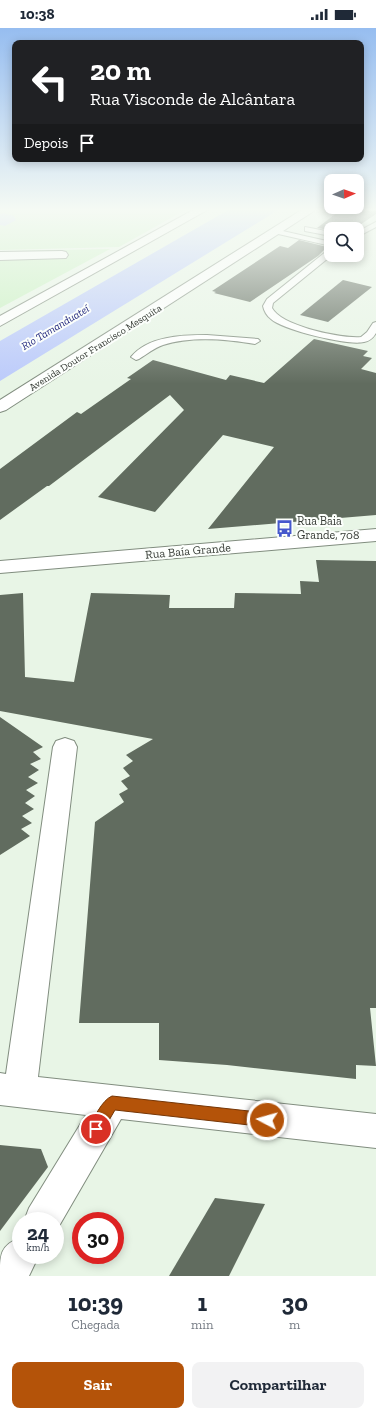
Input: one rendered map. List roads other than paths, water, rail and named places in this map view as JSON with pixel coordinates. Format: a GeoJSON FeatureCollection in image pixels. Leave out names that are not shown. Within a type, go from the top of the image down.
{"type":"FeatureCollection","features":[{"type":"Feature","properties":{"kind":"main road"},"geometry":{"type":"LineString","coordinates":[[0,322],[98,267]]}},
{"type":"Feature","properties":{"kind":"main road","name":"Avenida Doutor Francisco Mesquita"},"geometry":{"type":"LineString","coordinates":[[0,407],[219,267]]}},
{"type":"Feature","properties":{"kind":"main road","name":"Rua Baía Grande"},"geometry":{"type":"LineString","coordinates":[[0,567],[376,535]]}},
{"type":"Feature","properties":{"kind":"main road"},"geometry":{"type":"LineString","coordinates":[[65,747],[10,1090],[112,1103],[376,1131]]}},
{"type":"Feature","properties":{"kind":"main road"},"geometry":{"type":"LineString","coordinates":[[47,1212],[112,1103]]}},
{"type":"Feature","properties":{"kind":"main road"},"geometry":{"type":"LineString","coordinates":[[9,1276],[16,1264]]}},
{"type":"Feature","properties":{"kind":"lane"},"geometry":{"type":"LineString","coordinates":[[312,267],[270,301],[267,306],[272,315],[278,320],[292,326],[349,340],[367,338],[371,335],[376,325]]}},
{"type":"Feature","properties":{"kind":"lane"},"geometry":{"type":"LineString","coordinates":[[136,356],[159,343],[177,339],[241,339],[255,341]]}},
{"type":"Feature","properties":{"kind":"water","name":"Rio Tamanduateí"},"geometry":{"type":"Polygon","coordinates":[[[129,267],[185,267],[0,381],[0,341],[129,267]]]}},
{"type":"Feature","properties":{"kind":"place","name":"Rua Baia Grande, 708"},"geometry":{"type":"Point","coordinates":[284,528]}}]}
